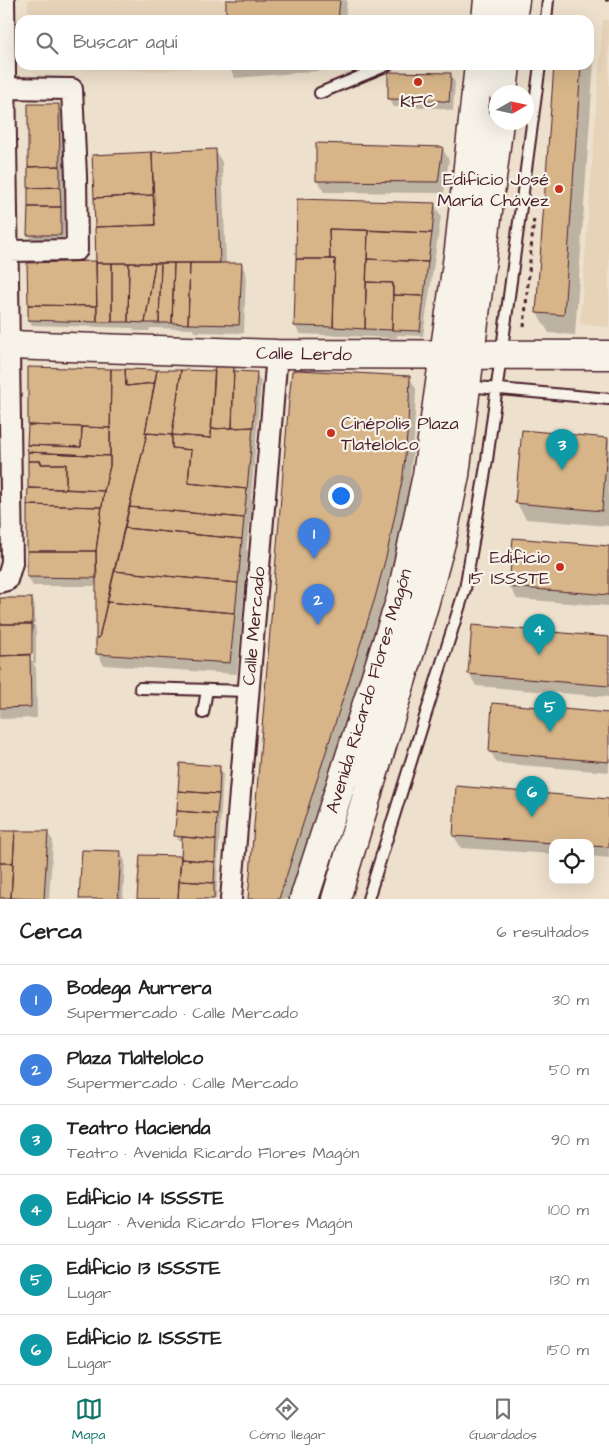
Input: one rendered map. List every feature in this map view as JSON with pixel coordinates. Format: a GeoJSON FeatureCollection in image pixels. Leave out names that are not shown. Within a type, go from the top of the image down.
{"type":"FeatureCollection","features":[{"type":"Feature","properties":{"kind":"main road"},"geometry":{"type":"LineString","coordinates":[[486,15],[488,0]]}},
{"type":"Feature","properties":{"kind":"main road"},"geometry":{"type":"LineString","coordinates":[[513,15],[515,0]]}},
{"type":"Feature","properties":{"kind":"main road","name":"Avenida Ricardo Flores Magón"},"geometry":{"type":"LineString","coordinates":[[336,899],[424,605],[439,548],[454,475],[465,386],[457,355],[459,249],[479,70]]}},
{"type":"Feature","properties":{"kind":"main road"},"geometry":{"type":"LineString","coordinates":[[504,85],[505,70]]}},
{"type":"Feature","properties":{"kind":"main road","name":"Avenida Ricardo Flores Magón"},"geometry":{"type":"LineString","coordinates":[[304,899],[402,598],[427,475],[457,355],[498,130]]}},
{"type":"Feature","properties":{"kind":"main road","name":"Calle Lerdo"},"geometry":{"type":"LineString","coordinates":[[5,345],[278,354],[609,355]]}},
{"type":"Feature","properties":{"kind":"street"},"geometry":{"type":"LineString","coordinates":[[0,582],[7,580],[12,563],[5,345],[8,251],[3,88],[4,0]]}},
{"type":"Feature","properties":{"kind":"street"},"geometry":{"type":"LineString","coordinates":[[3,88],[72,89],[76,176],[77,250],[8,251]]}},
{"type":"Feature","properties":{"kind":"street","name":"Calle Mercado"},"geometry":{"type":"LineString","coordinates":[[231,899],[278,354]]}},
{"type":"Feature","properties":{"kind":"lane"},"geometry":{"type":"LineString","coordinates":[[546,15],[548,0]]}},
{"type":"Feature","properties":{"kind":"lane"},"geometry":{"type":"LineString","coordinates":[[320,93],[376,70]]}},
{"type":"Feature","properties":{"kind":"lane"},"geometry":{"type":"LineString","coordinates":[[368,899],[465,589],[480,504],[502,354],[539,70]]}},
{"type":"Feature","properties":{"kind":"lane"},"geometry":{"type":"LineString","coordinates":[[465,386],[609,399]]}},
{"type":"Feature","properties":{"kind":"lane"},"geometry":{"type":"LineString","coordinates":[[140,688],[248,691]]}},
{"type":"Feature","properties":{"kind":"lane"},"geometry":{"type":"LineString","coordinates":[[203,713],[207,690]]}},
{"type":"Feature","properties":{"kind":"shaded area"},"geometry":{"type":"Polygon","coordinates":[[[28,0],[226,0],[226,15],[28,15],[28,0]]]}},
{"type":"Feature","properties":{"kind":"shaded area"},"geometry":{"type":"Polygon","coordinates":[[[603,20],[609,20],[609,327],[580,324],[603,20]]]}},
{"type":"Feature","properties":{"kind":"shaded area"},"geometry":{"type":"Polygon","coordinates":[[[110,70],[169,70],[154,71],[110,70]]]}},
{"type":"Feature","properties":{"kind":"building"},"geometry":{"type":"Polygon","coordinates":[[[226,0],[340,0],[338,15],[226,15],[226,0]]]}},
{"type":"Feature","properties":{"kind":"building","name":"Edificio José María Chávez"},"geometry":{"type":"Polygon","coordinates":[[[554,70],[581,70],[564,315],[536,313],[554,70]]]}},
{"type":"Feature","properties":{"kind":"building"},"geometry":{"type":"Polygon","coordinates":[[[388,72],[451,73],[449,102],[388,99],[388,72]]]}},
{"type":"Feature","properties":{"kind":"building"},"geometry":{"type":"Polygon","coordinates":[[[28,104],[59,104],[60,166],[28,167],[28,104]]]}},
{"type":"Feature","properties":{"kind":"building"},"geometry":{"type":"Polygon","coordinates":[[[316,143],[443,147],[438,182],[316,181],[316,143]]]}},
{"type":"Feature","properties":{"kind":"building"},"geometry":{"type":"Polygon","coordinates":[[[216,149],[220,263],[96,263],[95,227],[155,225],[152,152],[216,149]]]}},
{"type":"Feature","properties":{"kind":"building"},"geometry":{"type":"Polygon","coordinates":[[[152,152],[153,195],[94,198],[92,155],[152,152]]]}},
{"type":"Feature","properties":{"kind":"building"},"geometry":{"type":"Polygon","coordinates":[[[60,166],[60,187],[28,188],[28,167],[60,166]]]}},
{"type":"Feature","properties":{"kind":"building"},"geometry":{"type":"Polygon","coordinates":[[[60,187],[61,207],[28,207],[28,188],[60,187]]]}},
{"type":"Feature","properties":{"kind":"building"},"geometry":{"type":"Polygon","coordinates":[[[153,195],[155,225],[95,227],[94,198],[153,195]]]}},
{"type":"Feature","properties":{"kind":"building"},"geometry":{"type":"Polygon","coordinates":[[[297,199],[435,203],[432,233],[329,229],[330,259],[296,259],[297,199]]]}},
{"type":"Feature","properties":{"kind":"building"},"geometry":{"type":"Polygon","coordinates":[[[28,207],[61,207],[61,235],[27,235],[28,207]]]}},
{"type":"Feature","properties":{"kind":"building"},"geometry":{"type":"Polygon","coordinates":[[[329,229],[368,230],[365,329],[333,327],[335,259],[330,259],[329,229]]]}},
{"type":"Feature","properties":{"kind":"building"},"geometry":{"type":"Polygon","coordinates":[[[368,230],[432,233],[428,262],[367,259],[368,230]]]}},
{"type":"Feature","properties":{"kind":"building"},"geometry":{"type":"Polygon","coordinates":[[[296,259],[335,259],[333,327],[294,326],[296,259]]]}},
{"type":"Feature","properties":{"kind":"building"},"geometry":{"type":"Polygon","coordinates":[[[367,259],[428,262],[424,296],[393,295],[393,283],[366,282],[367,259]]]}},
{"type":"Feature","properties":{"kind":"building"},"geometry":{"type":"Polygon","coordinates":[[[96,261],[97,306],[28,305],[27,263],[96,261]]]}},
{"type":"Feature","properties":{"kind":"building"},"geometry":{"type":"Polygon","coordinates":[[[96,263],[112,263],[112,322],[97,322],[96,263]]]}},
{"type":"Feature","properties":{"kind":"building"},"geometry":{"type":"Polygon","coordinates":[[[112,263],[129,263],[128,322],[112,322],[112,263]]]}},
{"type":"Feature","properties":{"kind":"building"},"geometry":{"type":"Polygon","coordinates":[[[129,263],[155,263],[145,323],[128,322],[129,263]]]}},
{"type":"Feature","properties":{"kind":"building"},"geometry":{"type":"Polygon","coordinates":[[[155,263],[161,263],[159,323],[145,323],[155,263]]]}},
{"type":"Feature","properties":{"kind":"building"},"geometry":{"type":"Polygon","coordinates":[[[161,263],[174,263],[172,323],[159,323],[161,263]]]}},
{"type":"Feature","properties":{"kind":"building"},"geometry":{"type":"Polygon","coordinates":[[[174,263],[190,263],[188,324],[172,323],[174,263]]]}},
{"type":"Feature","properties":{"kind":"building"},"geometry":{"type":"Polygon","coordinates":[[[190,263],[242,263],[239,325],[188,324],[190,263]]]}},
{"type":"Feature","properties":{"kind":"building"},"geometry":{"type":"Polygon","coordinates":[[[366,282],[393,283],[392,330],[365,329],[366,282]]]}},
{"type":"Feature","properties":{"kind":"building"},"geometry":{"type":"Polygon","coordinates":[[[393,295],[424,296],[420,331],[392,330],[393,295]]]}},
{"type":"Feature","properties":{"kind":"building"},"geometry":{"type":"Polygon","coordinates":[[[28,305],[97,306],[97,322],[28,320],[28,305]]]}},
{"type":"Feature","properties":{"kind":"building"},"geometry":{"type":"Polygon","coordinates":[[[215,362],[234,363],[232,428],[211,429],[215,362]]]}},
{"type":"Feature","properties":{"kind":"building"},"geometry":{"type":"Polygon","coordinates":[[[28,367],[111,369],[110,428],[28,425],[28,367]]]}},
{"type":"Feature","properties":{"kind":"building"},"geometry":{"type":"Polygon","coordinates":[[[111,369],[125,369],[126,386],[155,383],[145,433],[147,433],[99,638],[96,638],[96,551],[104,491],[110,466],[111,369]]]}},
{"type":"Feature","properties":{"kind":"building"},"geometry":{"type":"Polygon","coordinates":[[[125,369],[157,370],[155,383],[126,386],[125,369]]]}},
{"type":"Feature","properties":{"kind":"building"},"geometry":{"type":"Polygon","coordinates":[[[157,370],[181,370],[172,435],[145,433],[157,370]]]}},
{"type":"Feature","properties":{"kind":"building"},"geometry":{"type":"Polygon","coordinates":[[[181,370],[215,371],[211,438],[172,435],[181,370]]]}},
{"type":"Feature","properties":{"kind":"building"},"geometry":{"type":"Polygon","coordinates":[[[234,371],[257,372],[253,427],[232,428],[234,371]]]}},
{"type":"Feature","properties":{"kind":"building"},"geometry":{"type":"Polygon","coordinates":[[[292,371],[410,376],[408,425],[403,476],[387,553],[375,598],[279,899],[248,899],[289,400],[292,371]]]}},
{"type":"Feature","properties":{"kind":"building"},"geometry":{"type":"Polygon","coordinates":[[[28,425],[82,427],[81,447],[27,445],[28,425]]]}},
{"type":"Feature","properties":{"kind":"building"},"geometry":{"type":"Polygon","coordinates":[[[82,427],[110,428],[110,456],[28,452],[27,445],[81,447],[82,427]]]}},
{"type":"Feature","properties":{"kind":"building"},"geometry":{"type":"Polygon","coordinates":[[[253,427],[247,489],[188,483],[191,450],[172,448],[172,435],[211,438],[211,429],[253,427]]]}},
{"type":"Feature","properties":{"kind":"building"},"geometry":{"type":"Polygon","coordinates":[[[522,430],[608,438],[602,511],[515,503],[522,430]]]}},
{"type":"Feature","properties":{"kind":"building"},"geometry":{"type":"Polygon","coordinates":[[[147,433],[172,435],[172,448],[191,450],[188,483],[247,489],[244,518],[129,507],[147,433]]]}},
{"type":"Feature","properties":{"kind":"building"},"geometry":{"type":"Polygon","coordinates":[[[28,452],[110,456],[110,466],[104,491],[66,489],[66,464],[41,464],[41,461],[28,461],[28,452]]]}},
{"type":"Feature","properties":{"kind":"building"},"geometry":{"type":"Polygon","coordinates":[[[28,461],[41,461],[41,464],[66,464],[66,489],[28,488],[28,461]]]}},
{"type":"Feature","properties":{"kind":"building"},"geometry":{"type":"Polygon","coordinates":[[[28,488],[104,491],[102,507],[27,505],[28,488]]]}},
{"type":"Feature","properties":{"kind":"building"},"geometry":{"type":"Polygon","coordinates":[[[27,505],[102,507],[96,551],[27,551],[27,505]]]}},
{"type":"Feature","properties":{"kind":"building"},"geometry":{"type":"Polygon","coordinates":[[[129,507],[244,518],[242,539],[124,528],[129,507]]]}},
{"type":"Feature","properties":{"kind":"building"},"geometry":{"type":"Polygon","coordinates":[[[124,528],[242,539],[238,583],[114,571],[124,528]]]}},
{"type":"Feature","properties":{"kind":"building","name":"Edificio 15 ISSSTE"},"geometry":{"type":"Polygon","coordinates":[[[513,538],[609,546],[609,595],[509,587],[513,538]]]}},
{"type":"Feature","properties":{"kind":"building"},"geometry":{"type":"Polygon","coordinates":[[[27,551],[96,551],[97,578],[27,577],[27,551]]]}},
{"type":"Feature","properties":{"kind":"building"},"geometry":{"type":"Polygon","coordinates":[[[114,571],[238,583],[235,613],[107,602],[114,571]]]}},
{"type":"Feature","properties":{"kind":"building"},"geometry":{"type":"Polygon","coordinates":[[[0,598],[32,598],[32,624],[0,624],[0,598]]]}},
{"type":"Feature","properties":{"kind":"building"},"geometry":{"type":"Polygon","coordinates":[[[107,602],[235,613],[230,663],[96,654],[96,638],[99,638],[107,602]]]}},
{"type":"Feature","properties":{"kind":"building"},"geometry":{"type":"Polygon","coordinates":[[[0,624],[32,624],[32,654],[0,656],[0,624]]]}},
{"type":"Feature","properties":{"kind":"building"},"geometry":{"type":"Polygon","coordinates":[[[472,625],[609,637],[609,686],[468,674],[472,625]]]}},
{"type":"Feature","properties":{"kind":"building"},"geometry":{"type":"Polygon","coordinates":[[[30,655],[31,707],[0,708],[0,656],[30,655]]]}},
{"type":"Feature","properties":{"kind":"building"},"geometry":{"type":"Polygon","coordinates":[[[492,703],[609,713],[609,762],[489,752],[492,703]]]}},
{"type":"Feature","properties":{"kind":"building"},"geometry":{"type":"Polygon","coordinates":[[[180,763],[220,766],[219,794],[178,791],[180,763]]]}},
{"type":"Feature","properties":{"kind":"building"},"geometry":{"type":"Polygon","coordinates":[[[456,786],[609,799],[609,847],[594,846],[594,839],[549,839],[549,843],[453,836],[456,786]]]}},
{"type":"Feature","properties":{"kind":"building"},"geometry":{"type":"Polygon","coordinates":[[[178,791],[219,794],[217,814],[177,811],[178,791]]]}},
{"type":"Feature","properties":{"kind":"building"},"geometry":{"type":"Polygon","coordinates":[[[177,811],[217,814],[216,840],[174,836],[177,811]]]}},
{"type":"Feature","properties":{"kind":"building"},"geometry":{"type":"Polygon","coordinates":[[[0,831],[15,831],[13,863],[0,863],[0,831]]]}},
{"type":"Feature","properties":{"kind":"building"},"geometry":{"type":"Polygon","coordinates":[[[15,831],[48,831],[44,899],[11,898],[15,831]]]}},
{"type":"Feature","properties":{"kind":"building"},"geometry":{"type":"Polygon","coordinates":[[[182,837],[216,840],[215,862],[181,859],[182,837]]]}},
{"type":"Feature","properties":{"kind":"building"},"geometry":{"type":"Polygon","coordinates":[[[82,850],[121,851],[118,899],[79,899],[82,850]]]}},
{"type":"Feature","properties":{"kind":"building"},"geometry":{"type":"Polygon","coordinates":[[[140,855],[181,856],[178,899],[137,899],[140,855]]]}},
{"type":"Feature","properties":{"kind":"building"},"geometry":{"type":"Polygon","coordinates":[[[181,859],[215,862],[214,883],[179,881],[181,859]]]}},
{"type":"Feature","properties":{"kind":"building"},"geometry":{"type":"Polygon","coordinates":[[[0,863],[13,863],[11,898],[0,898],[0,863]]]}},
{"type":"Feature","properties":{"kind":"building"},"geometry":{"type":"Polygon","coordinates":[[[179,881],[214,883],[214,899],[178,899],[179,881]]]}},
{"type":"Feature","properties":{"kind":"place","name":"KFC"},"geometry":{"type":"Point","coordinates":[418,82]}},
{"type":"Feature","properties":{"kind":"place","name":"Edificio José María Chávez"},"geometry":{"type":"Point","coordinates":[559,189]}},
{"type":"Feature","properties":{"kind":"place","name":"Cinépolis Plaza Tlatelolco"},"geometry":{"type":"Point","coordinates":[331,433]}},
{"type":"Feature","properties":{"kind":"place","name":"Teatro Hacienda"},"geometry":{"type":"Point","coordinates":[562,470]}},
{"type":"Feature","properties":{"kind":"place","name":"Bodega Aurrera"},"geometry":{"type":"Point","coordinates":[314,559]}},
{"type":"Feature","properties":{"kind":"place","name":"Edificio 15 ISSSTE"},"geometry":{"type":"Point","coordinates":[560,567]}},
{"type":"Feature","properties":{"kind":"place","name":"Plaza Tlaltelolco"},"geometry":{"type":"Point","coordinates":[318,625]}},
{"type":"Feature","properties":{"kind":"place","name":"Edificio 14 ISSSTE"},"geometry":{"type":"Point","coordinates":[539,655]}},
{"type":"Feature","properties":{"kind":"place","name":"Edificio 13 ISSSTE"},"geometry":{"type":"Point","coordinates":[550,732]}},
{"type":"Feature","properties":{"kind":"place","name":"Edificio 12 ISSSTE"},"geometry":{"type":"Point","coordinates":[532,817]}}]}
